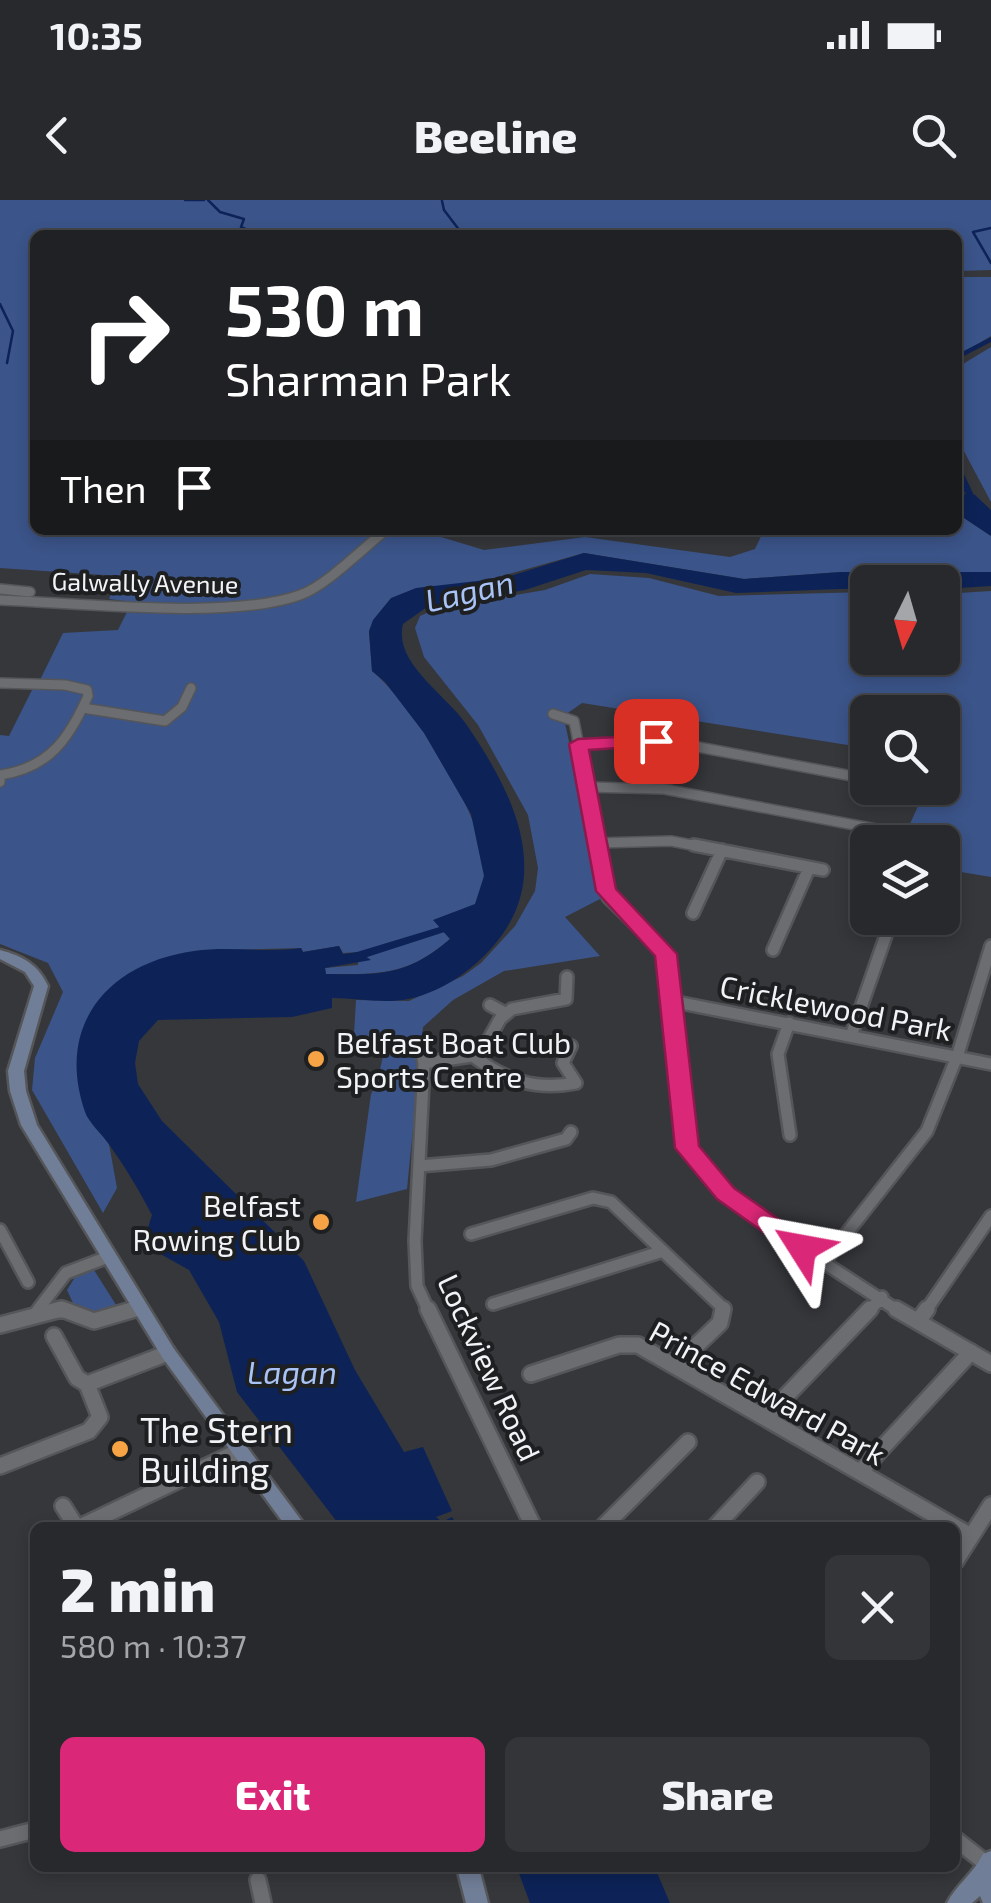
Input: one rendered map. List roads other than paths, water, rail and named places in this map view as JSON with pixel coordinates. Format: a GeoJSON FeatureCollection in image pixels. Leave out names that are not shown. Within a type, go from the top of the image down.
{"type":"FeatureCollection","features":[{"type":"Feature","properties":{"kind":"street","name":"Galwally Avenue"},"geometry":{"type":"LineString","coordinates":[[0,600],[214,607],[281,600],[304,594],[380,535]]}},
{"type":"Feature","properties":{"kind":"street"},"geometry":{"type":"LineString","coordinates":[[0,588],[100,594]]}},
{"type":"Feature","properties":{"kind":"street"},"geometry":{"type":"LineString","coordinates":[[0,683],[42,683],[87,690],[83,708],[61,747],[41,766],[28,773],[0,775],[0,782]]}},
{"type":"Feature","properties":{"kind":"street"},"geometry":{"type":"LineString","coordinates":[[83,708],[166,722],[182,706],[190,688]]}},
{"type":"Feature","properties":{"kind":"street"},"geometry":{"type":"LineString","coordinates":[[553,714],[572,718],[608,897],[666,954],[687,1148],[726,1194],[824,1262],[991,1364]]}},
{"type":"Feature","properties":{"kind":"street"},"geometry":{"type":"LineString","coordinates":[[578,744],[666,741],[850,776]]}},
{"type":"Feature","properties":{"kind":"street"},"geometry":{"type":"LineString","coordinates":[[588,786],[664,789],[855,825]]}},
{"type":"Feature","properties":{"kind":"street"},"geometry":{"type":"LineString","coordinates":[[598,843],[672,841],[823,870]]}},
{"type":"Feature","properties":{"kind":"street"},"geometry":{"type":"LineString","coordinates":[[693,913],[722,850]]}},
{"type":"Feature","properties":{"kind":"street"},"geometry":{"type":"LineString","coordinates":[[773,950],[809,868]]}},
{"type":"Feature","properties":{"kind":"street"},"geometry":{"type":"LineString","coordinates":[[851,1036],[886,935]]}},
{"type":"Feature","properties":{"kind":"street"},"geometry":{"type":"LineString","coordinates":[[824,1262],[927,1130],[957,1057],[991,946]]}},
{"type":"Feature","properties":{"kind":"street"},"geometry":{"type":"LineString","coordinates":[[0,954],[27,966],[37,975],[41,986],[16,1071],[18,1091],[30,1125],[168,1353],[293,1522]]}},
{"type":"Feature","properties":{"kind":"street"},"geometry":{"type":"LineString","coordinates":[[424,1063],[473,1056],[486,1046],[504,1013],[522,1006],[562,1002],[568,995],[567,978]]}},
{"type":"Feature","properties":{"kind":"street","name":"Cricklewood Park"},"geometry":{"type":"LineString","coordinates":[[671,1001],[991,1064]]}},
{"type":"Feature","properties":{"kind":"street"},"geometry":{"type":"LineString","coordinates":[[490,1004],[504,1013]]}},
{"type":"Feature","properties":{"kind":"street"},"geometry":{"type":"LineString","coordinates":[[789,1023],[778,1054],[790,1134]]}},
{"type":"Feature","properties":{"kind":"street","name":"Lockview Road"},"geometry":{"type":"LineString","coordinates":[[420,1046],[424,1063],[415,1256],[420,1296],[531,1522]]}},
{"type":"Feature","properties":{"kind":"street"},"geometry":{"type":"LineString","coordinates":[[473,1056],[521,1083],[554,1088],[576,1084],[562,1063],[571,1046]]}},
{"type":"Feature","properties":{"kind":"street"},"geometry":{"type":"LineString","coordinates":[[419,1166],[491,1160],[545,1137],[566,1139],[571,1132]]}},
{"type":"Feature","properties":{"kind":"street"},"geometry":{"type":"LineString","coordinates":[[472,1234],[600,1198],[612,1202],[660,1252],[723,1308],[720,1323],[676,1365]]}},
{"type":"Feature","properties":{"kind":"street"},"geometry":{"type":"LineString","coordinates":[[920,1320],[991,1216]]}},
{"type":"Feature","properties":{"kind":"street"},"geometry":{"type":"LineString","coordinates":[[0,1230],[28,1282]]}},
{"type":"Feature","properties":{"kind":"street"},"geometry":{"type":"LineString","coordinates":[[493,1304],[660,1252]]}},
{"type":"Feature","properties":{"kind":"street"},"geometry":{"type":"LineString","coordinates":[[37,1311],[66,1273],[108,1257]]}},
{"type":"Feature","properties":{"kind":"street"},"geometry":{"type":"LineString","coordinates":[[766,1416],[882,1298]]}},
{"type":"Feature","properties":{"kind":"street"},"geometry":{"type":"LineString","coordinates":[[0,1325],[37,1311],[62,1309],[94,1321],[139,1308]]}},
{"type":"Feature","properties":{"kind":"street"},"geometry":{"type":"LineString","coordinates":[[0,1466],[96,1427],[100,1417],[87,1384],[77,1378],[54,1336]]}},
{"type":"Feature","properties":{"kind":"street","name":"Prince Edward Park"},"geometry":{"type":"LineString","coordinates":[[531,1374],[629,1344],[676,1365],[948,1522]]}},
{"type":"Feature","properties":{"kind":"street"},"geometry":{"type":"LineString","coordinates":[[861,1471],[971,1352]]}},
{"type":"Feature","properties":{"kind":"street"},"geometry":{"type":"LineString","coordinates":[[87,1384],[168,1353]]}},
{"type":"Feature","properties":{"kind":"street"},"geometry":{"type":"LineString","coordinates":[[608,1522],[688,1442]]}},
{"type":"Feature","properties":{"kind":"street"},"geometry":{"type":"LineString","coordinates":[[90,1522],[239,1450]]}},
{"type":"Feature","properties":{"kind":"street"},"geometry":{"type":"LineString","coordinates":[[720,1522],[758,1482]]}},
{"type":"Feature","properties":{"kind":"street"},"geometry":{"type":"LineString","coordinates":[[960,1554],[991,1505]]}},
{"type":"Feature","properties":{"kind":"street"},"geometry":{"type":"LineString","coordinates":[[63,1506],[74,1522]]}},
{"type":"Feature","properties":{"kind":"street","name":"Prince Edward Park"},"geometry":{"type":"LineString","coordinates":[[960,1529],[972,1536]]}},
{"type":"Feature","properties":{"kind":"street"},"geometry":{"type":"LineString","coordinates":[[0,1838],[30,1831]]}},
{"type":"Feature","properties":{"kind":"street"},"geometry":{"type":"LineString","coordinates":[[958,1903],[988,1875],[960,1844]]}},
{"type":"Feature","properties":{"kind":"street"},"geometry":{"type":"LineString","coordinates":[[469,1872],[477,1903]]}},
{"type":"Feature","properties":{"kind":"street"},"geometry":{"type":"LineString","coordinates":[[258,1880],[258,1902]]}},
{"type":"Feature","properties":{"kind":"water"},"geometry":{"type":"Polygon","coordinates":[[[962,494],[975,495],[991,510],[991,536],[962,517],[962,494]]]}},
{"type":"Feature","properties":{"kind":"water","name":"Lagan"},"geometry":{"type":"Polygon","coordinates":[[[584,553],[744,579],[850,572],[850,589],[736,593],[646,573],[586,570],[525,590],[427,607],[403,624],[406,652],[481,747],[518,823],[524,876],[519,903],[506,929],[464,973],[422,995],[390,1001],[332,998],[332,1008],[292,1017],[158,1020],[139,1041],[135,1063],[138,1084],[162,1121],[304,1261],[355,1370],[404,1452],[423,1447],[452,1511],[436,1517],[442,1522],[337,1522],[237,1392],[219,1322],[189,1270],[157,1252],[145,1237],[152,1215],[120,1160],[85,1112],[77,1052],[96,1003],[136,969],[163,958],[207,950],[301,948],[303,952],[339,946],[343,954],[359,952],[371,960],[325,968],[326,974],[362,974],[406,967],[450,939],[433,920],[475,904],[484,876],[471,814],[424,733],[372,671],[369,631],[373,620],[391,598],[416,588],[504,578],[584,553]]]}},
{"type":"Feature","properties":{"kind":"water","name":"Lagan"},"geometry":{"type":"Polygon","coordinates":[[[960,572],[991,572],[991,586],[960,588],[960,572]]]}},
{"type":"Feature","properties":{"kind":"water"},"geometry":{"type":"Polygon","coordinates":[[[518,1872],[657,1872],[670,1903],[530,1903],[518,1872]]]}},
{"type":"Feature","properties":{"kind":"waterway"},"geometry":{"type":"LineString","coordinates":[[185,200],[204,200]]}},
{"type":"Feature","properties":{"kind":"waterway"},"geometry":{"type":"LineString","coordinates":[[208,200],[220,212],[244,219],[241,227],[248,230]]}},
{"type":"Feature","properties":{"kind":"waterway"},"geometry":{"type":"LineString","coordinates":[[442,201],[459,230]]}},
{"type":"Feature","properties":{"kind":"waterway"},"geometry":{"type":"LineString","coordinates":[[991,228],[973,232],[991,263]]}},
{"type":"Feature","properties":{"kind":"waterway"},"geometry":{"type":"LineString","coordinates":[[0,304],[13,331],[7,363]]}},
{"type":"Feature","properties":{"kind":"waterway"},"geometry":{"type":"LineString","coordinates":[[962,355],[991,339]]}},
{"type":"Feature","properties":{"kind":"waterway"},"geometry":{"type":"LineString","coordinates":[[962,478],[976,508]]}},
{"type":"Feature","properties":{"kind":"waterway"},"geometry":{"type":"LineString","coordinates":[[351,958],[456,925]]}},
{"type":"Feature","properties":{"kind":"place","name":"Belfast Boat Club Sports Centre"},"geometry":{"type":"Point","coordinates":[316,1059]}},
{"type":"Feature","properties":{"kind":"place","name":"Belfast Rowing Club"},"geometry":{"type":"Point","coordinates":[321,1222]}},
{"type":"Feature","properties":{"kind":"place","name":"The Stern Building"},"geometry":{"type":"Point","coordinates":[120,1449]}}]}
